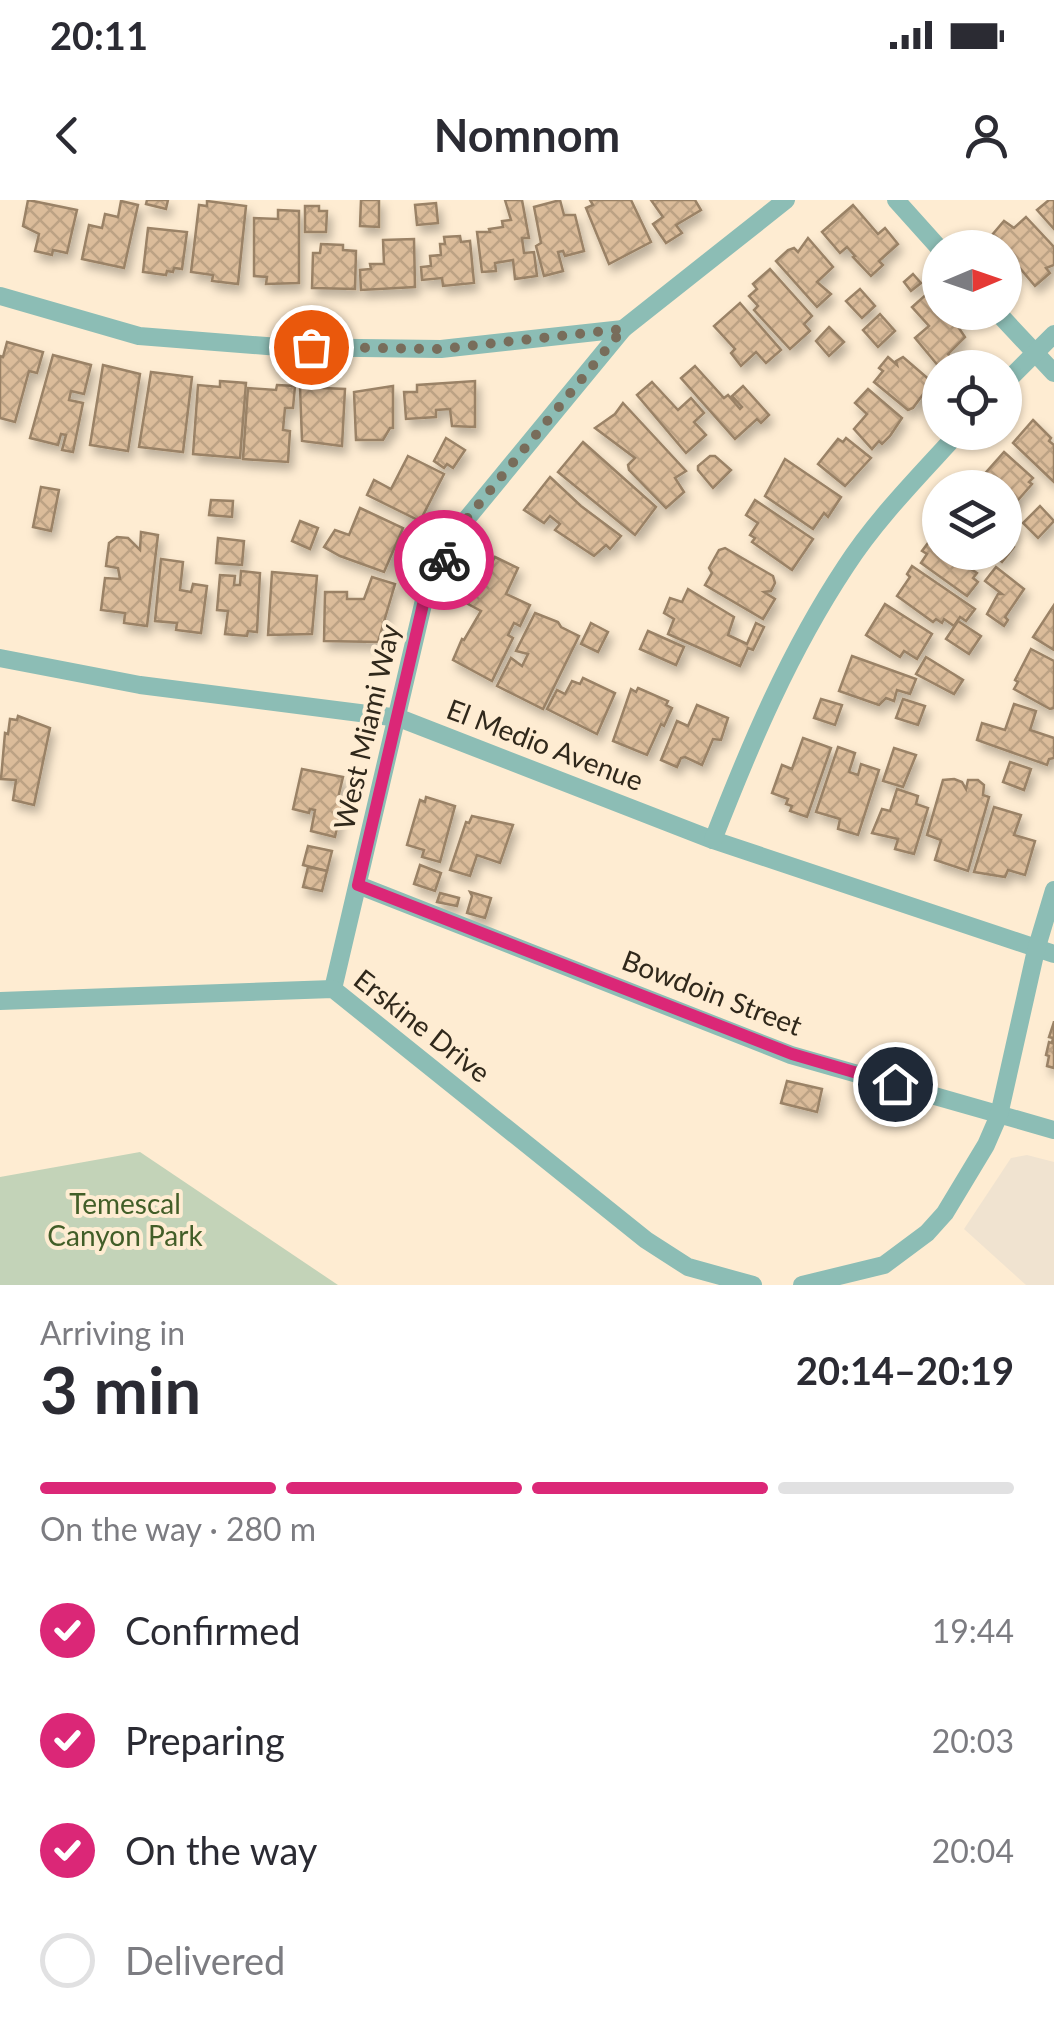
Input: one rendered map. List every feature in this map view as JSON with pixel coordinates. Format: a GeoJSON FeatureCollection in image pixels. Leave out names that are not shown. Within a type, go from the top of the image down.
{"type":"FeatureCollection","features":[{"type":"Feature","properties":{"kind":"street","name":"West Miami Way"},"geometry":{"type":"LineString","coordinates":[[334,989],[424,600],[460,527],[623,329],[786,200]]}},
{"type":"Feature","properties":{"kind":"street"},"geometry":{"type":"LineString","coordinates":[[896,200],[923,230]]}},
{"type":"Feature","properties":{"kind":"street"},"geometry":{"type":"LineString","coordinates":[[0,296],[139,336],[279,347],[441,349],[623,329]]}},
{"type":"Feature","properties":{"kind":"street"},"geometry":{"type":"LineString","coordinates":[[1013,330],[1054,374]]}},
{"type":"Feature","properties":{"kind":"street"},"geometry":{"type":"LineString","coordinates":[[1022,365],[1054,334]]}},
{"type":"Feature","properties":{"kind":"street"},"geometry":{"type":"LineString","coordinates":[[712,840],[755,732],[798,646],[847,564],[945,450]]}},
{"type":"Feature","properties":{"kind":"street","name":"El Medio Avenue"},"geometry":{"type":"LineString","coordinates":[[0,658],[140,685],[399,718],[712,840],[1045,952]]}},
{"type":"Feature","properties":{"kind":"street","name":"Bowdoin Street"},"geometry":{"type":"LineString","coordinates":[[358,885],[792,1054],[1054,1130]]}},
{"type":"Feature","properties":{"kind":"street"},"geometry":{"type":"LineString","coordinates":[[810,1284],[884,1265],[946,1213],[986,1146],[999,1114],[1045,952],[1054,890]]}},
{"type":"Feature","properties":{"kind":"street","name":"Erskine Drive"},"geometry":{"type":"LineString","coordinates":[[0,1001],[334,989],[646,1240],[688,1267],[753,1285]]}},
{"type":"Feature","properties":{"kind":"shaded area"},"geometry":{"type":"Polygon","coordinates":[[[1027,1155],[1054,1162],[1054,1285],[1026,1285],[964,1229],[1011,1158],[1027,1155]]]}},
{"type":"Feature","properties":{"kind":"green space","name":"Temescal Canyon Park"},"geometry":{"type":"Polygon","coordinates":[[[140,1152],[338,1285],[0,1285],[0,1177],[140,1152]]]}},
{"type":"Feature","properties":{"kind":"building"},"geometry":{"type":"Polygon","coordinates":[[[28,200],[77,210],[67,253],[35,251],[39,234],[23,226],[28,200]]]}},
{"type":"Feature","properties":{"kind":"building"},"geometry":{"type":"Polygon","coordinates":[[[147,200],[168,200],[166,209],[146,204],[147,200]]]}},
{"type":"Feature","properties":{"kind":"building"},"geometry":{"type":"Polygon","coordinates":[[[361,200],[379,200],[379,227],[360,226],[361,200]]]}},
{"type":"Feature","properties":{"kind":"building"},"geometry":{"type":"Polygon","coordinates":[[[505,200],[522,200],[529,238],[522,238],[524,253],[534,252],[537,276],[515,279],[513,260],[495,263],[496,271],[482,272],[477,232],[490,232],[489,229],[503,227],[502,221],[511,220],[505,200]]]}},
{"type":"Feature","properties":{"kind":"building"},"geometry":{"type":"Polygon","coordinates":[[[560,200],[564,215],[575,215],[584,251],[565,256],[563,251],[558,252],[563,271],[544,276],[536,246],[541,243],[534,207],[560,200]]]}},
{"type":"Feature","properties":{"kind":"building"},"geometry":{"type":"Polygon","coordinates":[[[590,200],[631,200],[651,242],[609,264],[586,208],[593,205],[590,200]]]}},
{"type":"Feature","properties":{"kind":"building"},"geometry":{"type":"Polygon","coordinates":[[[651,200],[695,200],[701,210],[676,225],[682,233],[666,243],[653,224],[663,217],[651,200]]]}},
{"type":"Feature","properties":{"kind":"building"},"geometry":{"type":"Polygon","coordinates":[[[1054,200],[1054,229],[1037,210],[1054,200]]]}},
{"type":"Feature","properties":{"kind":"building"},"geometry":{"type":"Polygon","coordinates":[[[121,201],[138,205],[124,268],[82,259],[89,225],[102,228],[105,214],[118,217],[121,201]]]}},
{"type":"Feature","properties":{"kind":"building"},"geometry":{"type":"Polygon","coordinates":[[[207,201],[246,206],[238,284],[212,281],[213,275],[191,272],[199,205],[207,206],[207,201]]]}},
{"type":"Feature","properties":{"kind":"building"},"geometry":{"type":"Polygon","coordinates":[[[436,203],[438,223],[417,225],[415,205],[436,203]]]}},
{"type":"Feature","properties":{"kind":"building"},"geometry":{"type":"Polygon","coordinates":[[[853,205],[878,234],[885,228],[898,244],[879,261],[883,265],[871,276],[847,247],[840,253],[822,232],[853,205]]]}},
{"type":"Feature","properties":{"kind":"building"},"geometry":{"type":"Polygon","coordinates":[[[305,206],[319,206],[319,211],[327,211],[326,232],[305,232],[305,206]]]}},
{"type":"Feature","properties":{"kind":"building"},"geometry":{"type":"Polygon","coordinates":[[[278,210],[299,211],[299,283],[266,284],[267,277],[254,276],[254,218],[278,219],[278,210]]]}},
{"type":"Feature","properties":{"kind":"building"},"geometry":{"type":"Polygon","coordinates":[[[1026,217],[1054,247],[1054,265],[1046,268],[1050,273],[1035,286],[1022,271],[1022,230],[996,230],[1004,221],[1014,228],[1026,217]]]}},
{"type":"Feature","properties":{"kind":"building"},"geometry":{"type":"Polygon","coordinates":[[[148,228],[187,232],[182,269],[174,268],[166,275],[143,272],[148,228]]]}},
{"type":"Feature","properties":{"kind":"building"},"geometry":{"type":"Polygon","coordinates":[[[460,236],[461,242],[470,241],[474,283],[443,286],[442,278],[422,280],[421,267],[431,266],[430,256],[441,255],[444,237],[460,236]]]}},
{"type":"Feature","properties":{"kind":"building"},"geometry":{"type":"Polygon","coordinates":[[[808,238],[833,267],[817,282],[831,294],[817,307],[776,261],[788,250],[794,248],[798,252],[808,238]]]}},
{"type":"Feature","properties":{"kind":"building"},"geometry":{"type":"Polygon","coordinates":[[[414,239],[415,287],[361,290],[360,270],[371,269],[370,264],[384,264],[383,240],[414,239]]]}},
{"type":"Feature","properties":{"kind":"building"},"geometry":{"type":"Polygon","coordinates":[[[321,244],[343,245],[343,250],[356,251],[355,289],[312,288],[313,253],[320,253],[321,244]]]}},
{"type":"Feature","properties":{"kind":"building"},"geometry":{"type":"Polygon","coordinates":[[[770,269],[812,316],[804,324],[810,331],[790,349],[754,310],[758,306],[749,296],[757,289],[753,284],[770,269]]]}},
{"type":"Feature","properties":{"kind":"building"},"geometry":{"type":"Polygon","coordinates":[[[913,274],[921,283],[911,291],[904,282],[913,274]]]}},
{"type":"Feature","properties":{"kind":"building"},"geometry":{"type":"Polygon","coordinates":[[[860,289],[875,306],[862,318],[846,301],[860,289]]]}},
{"type":"Feature","properties":{"kind":"building"},"geometry":{"type":"Polygon","coordinates":[[[922,298],[922,318],[912,307],[922,298]]]}},
{"type":"Feature","properties":{"kind":"building"},"geometry":{"type":"Polygon","coordinates":[[[740,303],[781,350],[766,363],[756,352],[741,366],[731,353],[735,349],[714,326],[740,303]]]}},
{"type":"Feature","properties":{"kind":"building"},"geometry":{"type":"Polygon","coordinates":[[[880,314],[895,331],[878,347],[863,330],[880,314]]]}},
{"type":"Feature","properties":{"kind":"building"},"geometry":{"type":"Polygon","coordinates":[[[829,327],[844,342],[829,356],[816,341],[829,327]]]}},
{"type":"Feature","properties":{"kind":"building"},"geometry":{"type":"Polygon","coordinates":[[[924,330],[960,330],[965,337],[952,350],[925,350],[915,338],[924,330]]]}},
{"type":"Feature","properties":{"kind":"building"},"geometry":{"type":"Polygon","coordinates":[[[7,342],[43,352],[37,373],[29,371],[15,422],[0,418],[0,356],[3,357],[7,342]]]}},
{"type":"Feature","properties":{"kind":"building"},"geometry":{"type":"Polygon","coordinates":[[[53,355],[91,365],[84,394],[71,391],[69,400],[83,403],[73,452],[62,450],[66,435],[61,434],[58,445],[30,438],[53,355]]]}},
{"type":"Feature","properties":{"kind":"building"},"geometry":{"type":"Polygon","coordinates":[[[888,357],[897,365],[896,361],[903,357],[922,373],[922,396],[913,408],[908,410],[874,382],[883,371],[879,368],[888,357]]]}},
{"type":"Feature","properties":{"kind":"building"},"geometry":{"type":"Polygon","coordinates":[[[103,365],[140,374],[128,451],[90,445],[103,365]]]}},
{"type":"Feature","properties":{"kind":"building"},"geometry":{"type":"Polygon","coordinates":[[[695,366],[724,398],[728,395],[740,409],[732,396],[743,386],[769,415],[761,423],[757,419],[735,439],[681,378],[695,366]]]}},
{"type":"Feature","properties":{"kind":"building"},"geometry":{"type":"Polygon","coordinates":[[[151,372],[192,377],[183,452],[139,447],[151,372]]]}},
{"type":"Feature","properties":{"kind":"building"},"geometry":{"type":"Polygon","coordinates":[[[220,381],[246,383],[240,458],[193,454],[198,385],[220,387],[220,381]]]}},
{"type":"Feature","properties":{"kind":"building"},"geometry":{"type":"Polygon","coordinates":[[[475,381],[475,427],[452,426],[450,409],[436,410],[436,417],[406,419],[404,392],[417,392],[417,385],[475,381]]]}},
{"type":"Feature","properties":{"kind":"building"},"geometry":{"type":"Polygon","coordinates":[[[652,382],[678,410],[691,398],[704,413],[694,422],[706,435],[686,453],[637,395],[652,382]]]}},
{"type":"Feature","properties":{"kind":"building"},"geometry":{"type":"Polygon","coordinates":[[[277,385],[295,386],[293,408],[285,408],[283,430],[290,431],[288,462],[243,459],[248,388],[276,390],[277,385]]]}},
{"type":"Feature","properties":{"kind":"building"},"geometry":{"type":"Polygon","coordinates":[[[393,386],[393,428],[383,440],[356,440],[354,392],[393,386]]]}},
{"type":"Feature","properties":{"kind":"building"},"geometry":{"type":"Polygon","coordinates":[[[300,387],[345,389],[342,446],[302,441],[300,387]]]}},
{"type":"Feature","properties":{"kind":"building"},"geometry":{"type":"Polygon","coordinates":[[[868,389],[902,418],[890,436],[872,449],[854,429],[867,414],[855,403],[868,389]]]}},
{"type":"Feature","properties":{"kind":"building"},"geometry":{"type":"Polygon","coordinates":[[[623,403],[686,471],[675,478],[684,492],[666,508],[629,470],[628,465],[635,458],[595,428],[623,403]]]}},
{"type":"Feature","properties":{"kind":"building"},"geometry":{"type":"Polygon","coordinates":[[[1033,420],[1051,438],[1054,482],[1020,450],[1022,433],[1033,420]]]}},
{"type":"Feature","properties":{"kind":"building"},"geometry":{"type":"Polygon","coordinates":[[[446,438],[465,450],[453,468],[447,464],[444,468],[434,461],[446,438]]]}},
{"type":"Feature","properties":{"kind":"building"},"geometry":{"type":"Polygon","coordinates":[[[846,438],[871,458],[845,486],[818,464],[838,439],[843,442],[846,438]]]}},
{"type":"Feature","properties":{"kind":"building"},"geometry":{"type":"Polygon","coordinates":[[[583,442],[656,507],[635,535],[558,472],[583,442]]]}},
{"type":"Feature","properties":{"kind":"building"},"geometry":{"type":"Polygon","coordinates":[[[1004,452],[1033,478],[1029,482],[1032,484],[1022,496],[1022,470],[988,470],[1004,452]]]}},
{"type":"Feature","properties":{"kind":"building"},"geometry":{"type":"Polygon","coordinates":[[[408,456],[444,474],[420,521],[367,495],[374,480],[391,489],[408,456]]]}},
{"type":"Feature","properties":{"kind":"building"},"geometry":{"type":"Polygon","coordinates":[[[710,456],[731,470],[713,488],[698,470],[710,456]]]}},
{"type":"Feature","properties":{"kind":"building"},"geometry":{"type":"Polygon","coordinates":[[[785,459],[841,497],[828,517],[824,513],[813,529],[765,496],[785,459]]]}},
{"type":"Feature","properties":{"kind":"building"},"geometry":{"type":"Polygon","coordinates":[[[550,477],[621,536],[610,549],[606,545],[594,556],[555,530],[560,524],[550,516],[544,523],[524,510],[550,477]]]}},
{"type":"Feature","properties":{"kind":"building"},"geometry":{"type":"Polygon","coordinates":[[[41,487],[59,490],[51,531],[33,527],[41,487]]]}},
{"type":"Feature","properties":{"kind":"building"},"geometry":{"type":"Polygon","coordinates":[[[211,500],[233,501],[232,517],[209,515],[211,500]]]}},
{"type":"Feature","properties":{"kind":"building"},"geometry":{"type":"Polygon","coordinates":[[[755,500],[813,539],[792,570],[752,542],[755,538],[750,535],[758,523],[746,515],[755,500]]]}},
{"type":"Feature","properties":{"kind":"building"},"geometry":{"type":"Polygon","coordinates":[[[1040,506],[1054,521],[1038,538],[1023,523],[1040,506]]]}},
{"type":"Feature","properties":{"kind":"building"},"geometry":{"type":"Polygon","coordinates":[[[360,508],[403,528],[384,572],[324,547],[335,530],[349,535],[360,508]]]}},
{"type":"Feature","properties":{"kind":"building"},"geometry":{"type":"Polygon","coordinates":[[[300,521],[318,528],[310,549],[292,541],[300,521]]]}},
{"type":"Feature","properties":{"kind":"building"},"geometry":{"type":"Polygon","coordinates":[[[141,532],[158,535],[147,626],[124,623],[125,613],[101,610],[105,578],[120,579],[118,568],[106,566],[109,543],[117,537],[128,538],[140,550],[141,532]]]}},
{"type":"Feature","properties":{"kind":"building"},"geometry":{"type":"Polygon","coordinates":[[[218,538],[244,541],[242,565],[216,563],[218,538]]]}},
{"type":"Feature","properties":{"kind":"building"},"geometry":{"type":"Polygon","coordinates":[[[725,548],[773,576],[771,591],[764,592],[775,599],[763,619],[705,585],[712,573],[709,568],[719,550],[725,548]]]}},
{"type":"Feature","properties":{"kind":"building"},"geometry":{"type":"Polygon","coordinates":[[[495,557],[518,568],[506,594],[530,605],[520,626],[514,623],[508,635],[513,638],[492,681],[453,660],[481,611],[468,604],[495,557]]]}},
{"type":"Feature","properties":{"kind":"building"},"geometry":{"type":"Polygon","coordinates":[[[161,559],[183,562],[180,590],[191,592],[193,584],[207,586],[201,633],[176,630],[177,623],[155,621],[161,559]]]}},
{"type":"Feature","properties":{"kind":"building"},"geometry":{"type":"Polygon","coordinates":[[[912,566],[975,609],[966,621],[960,617],[954,626],[944,619],[942,623],[936,619],[933,622],[897,596],[910,577],[907,574],[912,566]]]}},
{"type":"Feature","properties":{"kind":"building"},"geometry":{"type":"Polygon","coordinates":[[[931,570],[977,573],[973,578],[978,582],[967,596],[931,570]]]}},
{"type":"Feature","properties":{"kind":"building"},"geometry":{"type":"Polygon","coordinates":[[[994,570],[1000,570],[1024,589],[1005,617],[1008,620],[1004,626],[987,614],[998,594],[1002,594],[985,581],[994,570]]]}},
{"type":"Feature","properties":{"kind":"building"},"geometry":{"type":"Polygon","coordinates":[[[241,571],[260,573],[257,632],[248,631],[247,636],[225,634],[228,611],[217,610],[220,575],[235,576],[234,585],[240,585],[241,571]]]}},
{"type":"Feature","properties":{"kind":"building"},"geometry":{"type":"Polygon","coordinates":[[[272,572],[317,576],[312,634],[268,635],[272,572]]]}},
{"type":"Feature","properties":{"kind":"building"},"geometry":{"type":"Polygon","coordinates":[[[372,577],[395,584],[378,642],[324,641],[325,592],[347,592],[347,599],[364,599],[372,577]]]}},
{"type":"Feature","properties":{"kind":"building"},"geometry":{"type":"Polygon","coordinates":[[[688,589],[734,617],[728,635],[747,644],[756,623],[764,627],[740,666],[668,634],[674,619],[664,613],[670,598],[682,602],[688,589]]]}},
{"type":"Feature","properties":{"kind":"building"},"geometry":{"type":"Polygon","coordinates":[[[885,604],[932,634],[917,659],[904,651],[900,657],[866,635],[885,604]]]}},
{"type":"Feature","properties":{"kind":"building"},"geometry":{"type":"Polygon","coordinates":[[[1054,605],[1054,650],[1033,637],[1054,605]]]}},
{"type":"Feature","properties":{"kind":"building"},"geometry":{"type":"Polygon","coordinates":[[[535,613],[579,636],[543,709],[497,686],[511,658],[522,666],[528,654],[516,651],[535,613]]]}},
{"type":"Feature","properties":{"kind":"building"},"geometry":{"type":"Polygon","coordinates":[[[958,621],[981,636],[969,654],[946,639],[958,621]]]}},
{"type":"Feature","properties":{"kind":"building"},"geometry":{"type":"Polygon","coordinates":[[[591,623],[608,632],[598,652],[581,644],[591,623]]]}},
{"type":"Feature","properties":{"kind":"building"},"geometry":{"type":"Polygon","coordinates":[[[648,631],[684,647],[676,665],[640,649],[648,631]]]}},
{"type":"Feature","properties":{"kind":"building"},"geometry":{"type":"Polygon","coordinates":[[[1031,649],[1054,661],[1054,708],[1014,689],[1031,649]]]}},
{"type":"Feature","properties":{"kind":"building"},"geometry":{"type":"Polygon","coordinates":[[[852,656],[916,679],[910,694],[897,690],[894,701],[886,698],[879,705],[839,691],[852,656]]]}},
{"type":"Feature","properties":{"kind":"building"},"geometry":{"type":"Polygon","coordinates":[[[926,657],[963,680],[954,694],[916,674],[926,657]]]}},
{"type":"Feature","properties":{"kind":"building"},"geometry":{"type":"Polygon","coordinates":[[[583,678],[615,693],[597,734],[547,709],[557,690],[565,694],[572,681],[580,684],[583,678]]]}},
{"type":"Feature","properties":{"kind":"building"},"geometry":{"type":"Polygon","coordinates":[[[638,688],[668,701],[666,705],[672,708],[647,755],[613,741],[631,689],[636,692],[638,688]]]}},
{"type":"Feature","properties":{"kind":"building"},"geometry":{"type":"Polygon","coordinates":[[[821,699],[842,705],[835,725],[814,718],[821,699]]]}},
{"type":"Feature","properties":{"kind":"building"},"geometry":{"type":"Polygon","coordinates":[[[903,699],[925,706],[918,725],[896,718],[903,699]]]}},
{"type":"Feature","properties":{"kind":"building"},"geometry":{"type":"Polygon","coordinates":[[[1014,704],[1036,711],[1030,730],[1054,738],[1054,758],[1047,765],[977,740],[982,723],[1005,730],[1014,704]]]}},
{"type":"Feature","properties":{"kind":"building"},"geometry":{"type":"Polygon","coordinates":[[[697,705],[728,718],[721,740],[713,739],[702,765],[685,757],[677,767],[661,760],[677,721],[688,726],[697,705]]]}},
{"type":"Feature","properties":{"kind":"building"},"geometry":{"type":"Polygon","coordinates":[[[18,716],[50,728],[34,805],[13,800],[16,780],[1,779],[5,733],[8,734],[10,719],[17,720],[18,716]]]}},
{"type":"Feature","properties":{"kind":"building"},"geometry":{"type":"Polygon","coordinates":[[[803,738],[831,748],[807,817],[790,811],[788,799],[772,793],[782,765],[792,769],[803,738]]]}},
{"type":"Feature","properties":{"kind":"building"},"geometry":{"type":"Polygon","coordinates":[[[838,747],[855,753],[849,772],[858,775],[861,764],[879,770],[858,835],[838,829],[840,819],[816,812],[838,747]]]}},
{"type":"Feature","properties":{"kind":"building"},"geometry":{"type":"Polygon","coordinates":[[[894,748],[916,755],[903,787],[883,781],[894,748]]]}},
{"type":"Feature","properties":{"kind":"building"},"geometry":{"type":"Polygon","coordinates":[[[1010,762],[1031,769],[1024,790],[1003,782],[1010,762]]]}},
{"type":"Feature","properties":{"kind":"building"},"geometry":{"type":"Polygon","coordinates":[[[302,769],[343,777],[338,798],[343,800],[335,837],[311,831],[315,810],[310,809],[309,813],[293,809],[302,769]]]}},
{"type":"Feature","properties":{"kind":"building"},"geometry":{"type":"Polygon","coordinates":[[[954,779],[966,789],[968,780],[978,780],[984,785],[983,795],[989,797],[968,871],[935,860],[941,840],[927,835],[943,780],[954,779]]]}},
{"type":"Feature","properties":{"kind":"building"},"geometry":{"type":"Polygon","coordinates":[[[897,789],[918,796],[916,804],[928,808],[914,854],[895,849],[898,839],[872,833],[882,809],[890,811],[897,789]]]}},
{"type":"Feature","properties":{"kind":"building"},"geometry":{"type":"Polygon","coordinates":[[[426,797],[455,806],[440,862],[422,857],[424,850],[407,845],[420,800],[425,802],[426,797]]]}},
{"type":"Feature","properties":{"kind":"building"},"geometry":{"type":"Polygon","coordinates":[[[994,807],[1021,815],[1014,835],[1035,841],[1025,875],[1008,870],[1005,877],[974,872],[994,807]]]}},
{"type":"Feature","properties":{"kind":"building"},"geometry":{"type":"Polygon","coordinates":[[[472,816],[513,825],[500,863],[477,855],[470,876],[450,870],[466,822],[472,816]]]}},
{"type":"Feature","properties":{"kind":"building"},"geometry":{"type":"Polygon","coordinates":[[[308,846],[332,851],[327,871],[303,865],[308,846]]]}},
{"type":"Feature","properties":{"kind":"building"},"geometry":{"type":"Polygon","coordinates":[[[420,865],[441,873],[435,891],[414,884],[420,865]]]}},
{"type":"Feature","properties":{"kind":"building"},"geometry":{"type":"Polygon","coordinates":[[[308,867],[327,871],[322,891],[303,887],[308,867]]]}},
{"type":"Feature","properties":{"kind":"building"},"geometry":{"type":"Polygon","coordinates":[[[470,892],[491,898],[485,918],[467,913],[470,892]]]}},
{"type":"Feature","properties":{"kind":"building"},"geometry":{"type":"Polygon","coordinates":[[[440,893],[459,898],[457,906],[437,902],[440,893]]]}},
{"type":"Feature","properties":{"kind":"building"},"geometry":{"type":"Polygon","coordinates":[[[1054,1022],[1054,1068],[1047,1066],[1046,1055],[1049,1042],[1052,1043],[1053,1038],[1049,1037],[1054,1022]]]}},
{"type":"Feature","properties":{"kind":"building"},"geometry":{"type":"Polygon","coordinates":[[[787,1081],[822,1089],[817,1112],[781,1103],[787,1081]]]}},
{"type":"Feature","properties":{"kind":"way so far"},"geometry":{"type":"LineString","coordinates":[[311,347],[441,349],[623,329],[460,527],[444,560]]}},
{"type":"Feature","properties":{"kind":"route"},"geometry":{"type":"LineString","coordinates":[[444,560],[424,600],[358,885],[792,1054],[895,1084]]}}]}
